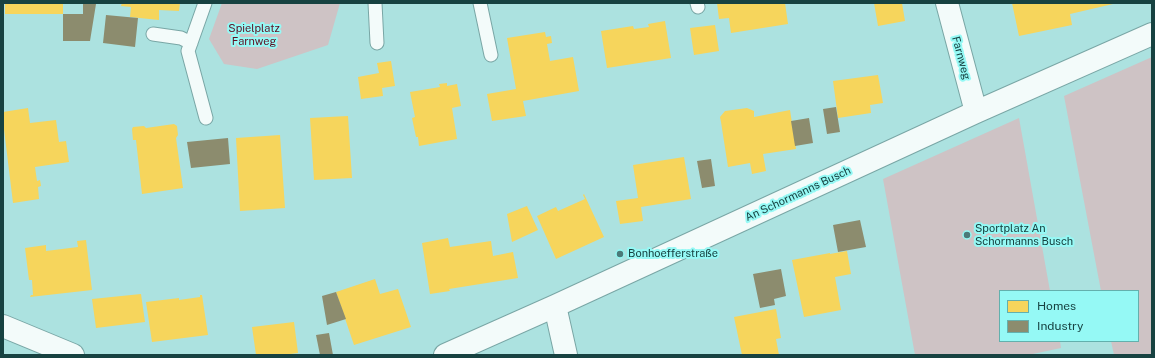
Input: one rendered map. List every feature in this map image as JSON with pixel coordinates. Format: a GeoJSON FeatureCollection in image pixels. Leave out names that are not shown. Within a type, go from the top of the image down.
{"type":"FeatureCollection","features":[{"type":"Feature","properties":{"kind":"street","name":"Farnweg"},"geometry":{"type":"LineString","coordinates":[[946,3],[976,112]]}},
{"type":"Feature","properties":{"kind":"street","name":"An Schormanns Busch"},"geometry":{"type":"LineString","coordinates":[[445,355],[556,306],[976,112],[1152,34]]}},
{"type":"Feature","properties":{"kind":"street"},"geometry":{"type":"LineString","coordinates":[[556,306],[566,355]]}},
{"type":"Feature","properties":{"kind":"street"},"geometry":{"type":"LineString","coordinates":[[3,326],[74,355]]}},
{"type":"Feature","properties":{"kind":"lane"},"geometry":{"type":"LineString","coordinates":[[205,3],[188,51],[206,118]]}},
{"type":"Feature","properties":{"kind":"lane"},"geometry":{"type":"LineString","coordinates":[[375,3],[377,43]]}},
{"type":"Feature","properties":{"kind":"lane"},"geometry":{"type":"LineString","coordinates":[[480,3],[491,55]]}},
{"type":"Feature","properties":{"kind":"lane"},"geometry":{"type":"LineString","coordinates":[[153,34],[181,38],[191,43]]}},
{"type":"Feature","properties":{"kind":"green space","name":"Spielplatz Farnweg"},"geometry":{"type":"Polygon","coordinates":[[[222,3],[340,3],[328,45],[257,69],[224,64],[209,39],[222,3]]]}},
{"type":"Feature","properties":{"kind":"green space"},"geometry":{"type":"Polygon","coordinates":[[[1152,57],[1152,355],[1114,355],[1111,342],[1139,342],[1139,290],[1101,290],[1064,96],[1152,57]]]}},
{"type":"Feature","properties":{"kind":"green space","name":"Sportplatz An Schormanns Busch"},"geometry":{"type":"Polygon","coordinates":[[[1019,118],[1050,290],[999,290],[999,342],[1060,342],[1061,348],[1028,355],[915,355],[883,179],[1019,118]]]}},
{"type":"Feature","properties":{"kind":"building: Homes"},"geometry":{"type":"Polygon","coordinates":[[[5,3],[63,3],[63,14],[5,14],[5,3]]]}},
{"type":"Feature","properties":{"kind":"building: Homes"},"geometry":{"type":"Polygon","coordinates":[[[122,3],[180,3],[179,11],[159,10],[159,20],[130,17],[131,7],[121,6],[122,3]]]}},
{"type":"Feature","properties":{"kind":"building: Homes"},"geometry":{"type":"Polygon","coordinates":[[[717,3],[785,3],[788,24],[731,33],[729,18],[719,19],[717,3]]]}},
{"type":"Feature","properties":{"kind":"building: Homes"},"geometry":{"type":"Polygon","coordinates":[[[874,3],[902,3],[905,21],[878,26],[874,3]]]}},
{"type":"Feature","properties":{"kind":"building: Homes"},"geometry":{"type":"Polygon","coordinates":[[[1012,3],[1113,4],[1070,14],[1072,25],[1019,36],[1012,3]]]}},
{"type":"Feature","properties":{"kind":"building: Homes"},"geometry":{"type":"Polygon","coordinates":[[[665,21],[671,58],[607,68],[601,31],[633,26],[634,29],[649,27],[648,24],[665,21]]]}},
{"type":"Feature","properties":{"kind":"building: Homes"},"geometry":{"type":"Polygon","coordinates":[[[715,25],[719,51],[694,55],[690,28],[715,25]]]}},
{"type":"Feature","properties":{"kind":"building: Homes"},"geometry":{"type":"Polygon","coordinates":[[[545,32],[546,37],[551,36],[552,43],[547,44],[550,61],[573,57],[579,91],[523,101],[526,116],[492,121],[487,94],[516,89],[507,38],[545,32]]]}},
{"type":"Feature","properties":{"kind":"building: Homes"},"geometry":{"type":"Polygon","coordinates":[[[391,61],[395,86],[382,88],[383,96],[361,99],[358,77],[379,73],[377,63],[391,61]]]}},
{"type":"Feature","properties":{"kind":"building: Homes"},"geometry":{"type":"Polygon","coordinates":[[[878,75],[883,103],[870,105],[871,113],[838,118],[833,81],[878,75]]]}},
{"type":"Feature","properties":{"kind":"building: Homes"},"geometry":{"type":"Polygon","coordinates":[[[447,83],[447,86],[457,84],[461,106],[452,108],[457,139],[419,146],[418,137],[416,137],[412,118],[415,117],[410,92],[440,87],[439,84],[447,83]]]}},
{"type":"Feature","properties":{"kind":"building: Homes"},"geometry":{"type":"Polygon","coordinates":[[[28,108],[30,123],[56,120],[59,142],[66,141],[69,162],[35,167],[37,181],[40,180],[41,186],[38,187],[39,199],[13,203],[3,112],[28,108]]]}},
{"type":"Feature","properties":{"kind":"building: Homes"},"geometry":{"type":"Polygon","coordinates":[[[747,108],[754,111],[754,117],[790,110],[796,149],[763,154],[766,171],[752,174],[750,163],[728,167],[720,117],[725,111],[747,108]]]}},
{"type":"Feature","properties":{"kind":"building: Homes"},"geometry":{"type":"Polygon","coordinates":[[[348,116],[352,178],[314,180],[310,118],[348,116]]]}},
{"type":"Feature","properties":{"kind":"building: Homes"},"geometry":{"type":"Polygon","coordinates":[[[174,124],[177,126],[178,135],[176,138],[183,188],[142,194],[136,140],[133,140],[132,129],[133,127],[144,126],[146,128],[174,124]]]}},
{"type":"Feature","properties":{"kind":"building: Homes"},"geometry":{"type":"Polygon","coordinates":[[[280,135],[285,208],[240,211],[236,138],[280,135]]]}},
{"type":"Feature","properties":{"kind":"building: Homes"},"geometry":{"type":"Polygon","coordinates":[[[684,157],[691,199],[641,207],[643,221],[620,224],[616,201],[638,198],[633,165],[684,157]]]}},
{"type":"Feature","properties":{"kind":"building: Homes"},"geometry":{"type":"Polygon","coordinates":[[[584,194],[604,237],[556,259],[537,216],[556,207],[558,211],[585,199],[584,194]]]}},
{"type":"Feature","properties":{"kind":"building: Homes"},"geometry":{"type":"Polygon","coordinates":[[[527,206],[538,230],[512,242],[507,214],[527,206]]]}},
{"type":"Feature","properties":{"kind":"building: Homes"},"geometry":{"type":"Polygon","coordinates":[[[448,238],[450,247],[491,241],[493,256],[513,252],[518,278],[449,289],[450,291],[430,294],[422,243],[448,238]]]}},
{"type":"Feature","properties":{"kind":"building: Homes"},"geometry":{"type":"Polygon","coordinates":[[[86,240],[92,290],[30,297],[33,295],[32,280],[29,280],[25,248],[46,245],[46,251],[78,247],[77,241],[86,240]]]}},
{"type":"Feature","properties":{"kind":"building: Homes"},"geometry":{"type":"Polygon","coordinates":[[[847,251],[851,274],[835,277],[841,310],[804,317],[792,260],[847,251]]]}},
{"type":"Feature","properties":{"kind":"building: Homes"},"geometry":{"type":"Polygon","coordinates":[[[375,279],[380,294],[398,289],[411,327],[354,345],[336,292],[375,279]]]}},
{"type":"Feature","properties":{"kind":"building: Homes"},"geometry":{"type":"Polygon","coordinates":[[[141,294],[145,322],[96,328],[92,299],[141,294]]]}},
{"type":"Feature","properties":{"kind":"building: Homes"},"geometry":{"type":"Polygon","coordinates":[[[200,295],[202,295],[208,335],[152,342],[146,302],[179,298],[179,300],[200,297],[200,295]]]}},
{"type":"Feature","properties":{"kind":"building: Homes"},"geometry":{"type":"Polygon","coordinates":[[[776,309],[781,338],[776,339],[779,355],[742,355],[734,317],[776,309]]]}},
{"type":"Feature","properties":{"kind":"building: Homes"},"geometry":{"type":"Polygon","coordinates":[[[294,322],[298,353],[283,355],[256,355],[252,327],[294,322]]]}},
{"type":"Feature","properties":{"kind":"building: Industry"},"geometry":{"type":"Polygon","coordinates":[[[83,4],[96,4],[90,41],[63,41],[63,14],[83,14],[83,4]]]}},
{"type":"Feature","properties":{"kind":"building: Industry"},"geometry":{"type":"Polygon","coordinates":[[[106,15],[138,18],[135,47],[103,43],[106,15]]]}},
{"type":"Feature","properties":{"kind":"building: Industry"},"geometry":{"type":"Polygon","coordinates":[[[836,107],[840,132],[827,134],[823,109],[836,107]]]}},
{"type":"Feature","properties":{"kind":"building: Industry"},"geometry":{"type":"Polygon","coordinates":[[[809,118],[813,143],[795,146],[791,121],[809,118]]]}},
{"type":"Feature","properties":{"kind":"building: Industry"},"geometry":{"type":"Polygon","coordinates":[[[228,138],[230,164],[191,168],[187,142],[228,138]]]}},
{"type":"Feature","properties":{"kind":"building: Industry"},"geometry":{"type":"Polygon","coordinates":[[[711,159],[715,186],[702,188],[697,161],[711,159]]]}},
{"type":"Feature","properties":{"kind":"building: Industry"},"geometry":{"type":"Polygon","coordinates":[[[860,220],[866,247],[838,252],[833,225],[860,220]]]}},
{"type":"Feature","properties":{"kind":"building: Industry"},"geometry":{"type":"Polygon","coordinates":[[[781,269],[786,296],[774,299],[775,305],[760,308],[753,274],[781,269]]]}},
{"type":"Feature","properties":{"kind":"building: Industry"},"geometry":{"type":"Polygon","coordinates":[[[336,292],[346,319],[327,325],[322,296],[336,292]]]}},
{"type":"Feature","properties":{"kind":"building: Industry"},"geometry":{"type":"Polygon","coordinates":[[[329,333],[333,355],[320,355],[316,335],[329,333]]]}},
{"type":"Feature","properties":{"kind":"place","name":"Sportplatz An Schormanns Busch"},"geometry":{"type":"Point","coordinates":[967,235]}},
{"type":"Feature","properties":{"kind":"place","name":"Bonhoefferstraße"},"geometry":{"type":"Point","coordinates":[620,254]}}]}
